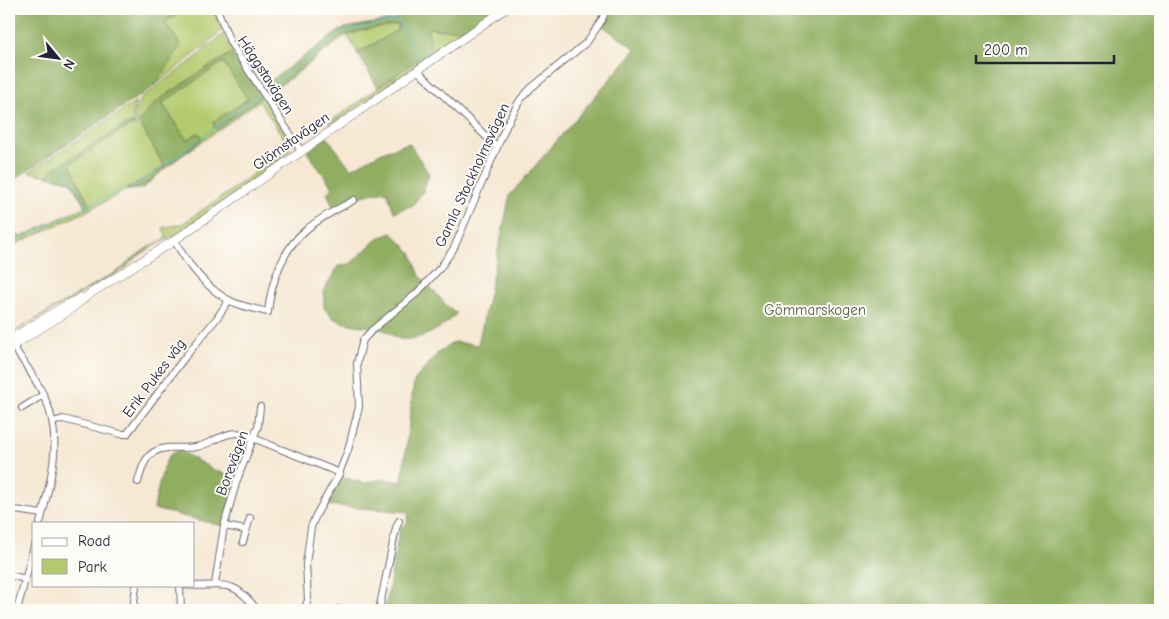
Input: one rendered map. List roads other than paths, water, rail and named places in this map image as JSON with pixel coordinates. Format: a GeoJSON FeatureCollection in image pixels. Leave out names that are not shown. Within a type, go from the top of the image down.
{"type":"FeatureCollection","features":[{"type":"Feature","properties":{"kind":"main road","name":"Glömstavägen"},"geometry":{"type":"LineString","coordinates":[[10,344],[67,312],[91,293],[174,240],[505,9]]}},
{"type":"Feature","properties":{"kind":"street","name":"Häggstavägen"},"geometry":{"type":"LineString","coordinates":[[217,9],[230,42],[301,151]]}},
{"type":"Feature","properties":{"kind":"street","name":"Gamla Stockholmsvägen"},"geometry":{"type":"LineString","coordinates":[[304,610],[308,600],[306,564],[311,527],[340,473],[348,450],[358,407],[357,363],[363,340],[372,330],[424,286],[446,259],[456,243],[510,119],[524,95],[586,42],[602,20],[606,9]]}},
{"type":"Feature","properties":{"kind":"street"},"geometry":{"type":"LineString","coordinates":[[417,70],[497,147]]}},
{"type":"Feature","properties":{"kind":"street"},"geometry":{"type":"LineString","coordinates":[[174,240],[194,271],[229,300],[268,312],[274,280],[291,246],[306,229],[354,200]]}},
{"type":"Feature","properties":{"kind":"street","name":"Erik Pukes väg"},"geometry":{"type":"LineString","coordinates":[[53,422],[63,419],[127,434],[229,300]]}},
{"type":"Feature","properties":{"kind":"street"},"geometry":{"type":"LineString","coordinates":[[10,344],[43,395],[53,422],[54,459],[40,522]]}},
{"type":"Feature","properties":{"kind":"street"},"geometry":{"type":"LineString","coordinates":[[22,408],[43,395]]}},
{"type":"Feature","properties":{"kind":"street","name":"Borevägen"},"geometry":{"type":"LineString","coordinates":[[215,584],[224,526],[237,480],[260,419],[260,407]]}},
{"type":"Feature","properties":{"kind":"street"},"geometry":{"type":"LineString","coordinates":[[138,482],[146,460],[160,449],[198,447],[216,438],[233,433],[243,434],[340,473]]}},
{"type":"Feature","properties":{"kind":"street"},"geometry":{"type":"LineString","coordinates":[[9,509],[42,514]]}},
{"type":"Feature","properties":{"kind":"street"},"geometry":{"type":"LineString","coordinates":[[243,542],[250,518]]}},
{"type":"Feature","properties":{"kind":"street"},"geometry":{"type":"LineString","coordinates":[[379,610],[399,520]]}},
{"type":"Feature","properties":{"kind":"street"},"geometry":{"type":"LineString","coordinates":[[224,526],[246,530]]}},
{"type":"Feature","properties":{"kind":"street"},"geometry":{"type":"LineString","coordinates":[[17,610],[32,553]]}},
{"type":"Feature","properties":{"kind":"street"},"geometry":{"type":"LineString","coordinates":[[9,575],[25,578]]}},
{"type":"Feature","properties":{"kind":"street"},"geometry":{"type":"LineString","coordinates":[[195,585],[226,585],[240,591],[256,610]]}},
{"type":"Feature","properties":{"kind":"street"},"geometry":{"type":"LineString","coordinates":[[134,610],[136,586]]}},
{"type":"Feature","properties":{"kind":"street"},"geometry":{"type":"LineString","coordinates":[[181,610],[182,586]]}},
{"type":"Feature","properties":{"kind":"waterway"},"geometry":{"type":"LineString","coordinates":[[266,90],[345,31],[398,20],[418,58]]}},
{"type":"Feature","properties":{"kind":"waterway"},"geometry":{"type":"LineString","coordinates":[[9,244],[150,176],[259,95]]}},
{"type":"Feature","properties":{"kind":"waterway"},"geometry":{"type":"LineString","coordinates":[[57,156],[87,207]]}},
{"type":"Feature","properties":{"kind":"park label","name":"Gömmarskogen"},"geometry":{"type":"Point","coordinates":[815,310]}}]}
